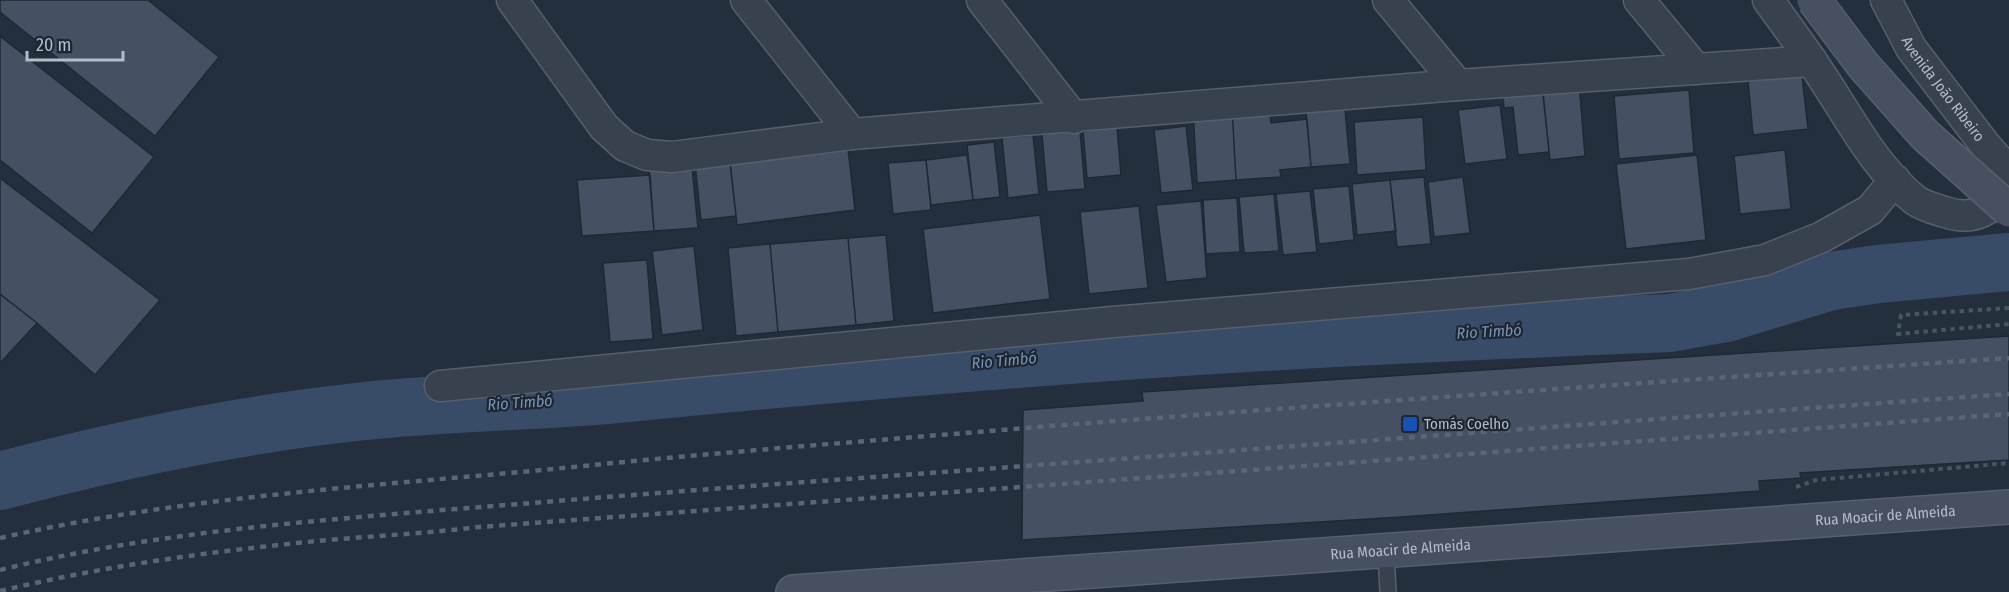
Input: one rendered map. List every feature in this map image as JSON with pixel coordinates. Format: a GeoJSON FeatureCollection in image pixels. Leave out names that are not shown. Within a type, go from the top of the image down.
{"type":"FeatureCollection","features":[{"type":"Feature","properties":{"kind":"main road"},"geometry":{"type":"LineString","coordinates":[[1814,0],[1863,65],[1925,135],[2009,210]]}},
{"type":"Feature","properties":{"kind":"main road","name":"Rua Moacir de Almeida"},"geometry":{"type":"LineString","coordinates":[[793,592],[2009,507]]}},
{"type":"Feature","properties":{"kind":"street"},"geometry":{"type":"LineString","coordinates":[[512,0],[604,127],[625,146],[647,155],[672,158],[852,134],[1074,118],[1458,85],[1812,61]]}},
{"type":"Feature","properties":{"kind":"street"},"geometry":{"type":"LineString","coordinates":[[746,0],[852,134]]}},
{"type":"Feature","properties":{"kind":"street"},"geometry":{"type":"LineString","coordinates":[[982,0],[1074,118]]}},
{"type":"Feature","properties":{"kind":"street"},"geometry":{"type":"LineString","coordinates":[[1388,0],[1458,85]]}},
{"type":"Feature","properties":{"kind":"street"},"geometry":{"type":"LineString","coordinates":[[1639,0],[1696,69]]}},
{"type":"Feature","properties":{"kind":"street"},"geometry":{"type":"LineString","coordinates":[[1768,0],[1812,61],[1872,153],[1894,180],[1916,201],[1959,217],[1978,214],[1990,207],[2009,184]]}},
{"type":"Feature","properties":{"kind":"street","name":"Avenida João Ribeiro"},"geometry":{"type":"LineString","coordinates":[[1886,0],[1911,48],[1986,146],[2009,172]]}},
{"type":"Feature","properties":{"kind":"street"},"geometry":{"type":"LineString","coordinates":[[440,386],[1113,322],[1689,274],[1765,260],[1822,237],[1870,210],[1894,180]]}},
{"type":"Feature","properties":{"kind":"lane"},"geometry":{"type":"LineString","coordinates":[[1386,552],[1388,592]]}},
{"type":"Feature","properties":{"kind":"path"},"geometry":{"type":"LineString","coordinates":[[2009,308],[1900,315],[1898,334],[2009,324]]}},
{"type":"Feature","properties":{"kind":"path"},"geometry":{"type":"LineString","coordinates":[[1781,524],[1778,494],[1816,480],[2009,462]]}},
{"type":"Feature","properties":{"kind":"building"},"geometry":{"type":"Polygon","coordinates":[[[0,0],[148,0],[219,57],[155,136],[0,12],[0,0]]]}},
{"type":"Feature","properties":{"kind":"building"},"geometry":{"type":"Polygon","coordinates":[[[0,36],[154,157],[92,233],[0,160],[0,36]]]}},
{"type":"Feature","properties":{"kind":"building"},"geometry":{"type":"Polygon","coordinates":[[[1802,76],[1808,129],[1753,135],[1748,81],[1802,76]]]}},
{"type":"Feature","properties":{"kind":"building"},"geometry":{"type":"Polygon","coordinates":[[[1542,82],[1549,152],[1518,155],[1513,107],[1504,108],[1502,86],[1542,82]]]}},
{"type":"Feature","properties":{"kind":"building"},"geometry":{"type":"Polygon","coordinates":[[[1579,82],[1585,156],[1550,160],[1542,86],[1579,82]]]}},
{"type":"Feature","properties":{"kind":"building"},"geometry":{"type":"Polygon","coordinates":[[[1689,90],[1694,153],[1619,159],[1614,96],[1689,90]]]}},
{"type":"Feature","properties":{"kind":"building"},"geometry":{"type":"Polygon","coordinates":[[[1269,105],[1271,123],[1307,119],[1311,167],[1280,170],[1281,177],[1236,180],[1232,107],[1269,105]]]}},
{"type":"Feature","properties":{"kind":"building"},"geometry":{"type":"Polygon","coordinates":[[[1500,105],[1507,159],[1465,164],[1458,110],[1500,105]]]}},
{"type":"Feature","properties":{"kind":"building"},"geometry":{"type":"Polygon","coordinates":[[[1232,107],[1236,180],[1197,183],[1193,109],[1232,107]]]}},
{"type":"Feature","properties":{"kind":"building"},"geometry":{"type":"Polygon","coordinates":[[[1345,109],[1350,164],[1311,167],[1306,112],[1345,109]]]}},
{"type":"Feature","properties":{"kind":"building"},"geometry":{"type":"Polygon","coordinates":[[[1423,117],[1426,170],[1357,175],[1354,122],[1423,117]]]}},
{"type":"Feature","properties":{"kind":"building"},"geometry":{"type":"Polygon","coordinates":[[[1186,126],[1193,190],[1161,193],[1154,130],[1186,126]]]}},
{"type":"Feature","properties":{"kind":"building"},"geometry":{"type":"Polygon","coordinates":[[[1117,127],[1121,175],[1087,178],[1083,131],[1117,127]]]}},
{"type":"Feature","properties":{"kind":"building"},"geometry":{"type":"Polygon","coordinates":[[[1080,131],[1085,189],[1047,192],[1042,134],[1080,131]]]}},
{"type":"Feature","properties":{"kind":"building"},"geometry":{"type":"Polygon","coordinates":[[[1033,135],[1039,194],[1008,198],[1002,138],[1033,135]]]}},
{"type":"Feature","properties":{"kind":"building"},"geometry":{"type":"Polygon","coordinates":[[[847,140],[855,210],[737,225],[729,154],[847,140]]]}},
{"type":"Feature","properties":{"kind":"building"},"geometry":{"type":"Polygon","coordinates":[[[994,142],[1000,197],[973,200],[967,145],[994,142]]]}},
{"type":"Feature","properties":{"kind":"building"},"geometry":{"type":"Polygon","coordinates":[[[1785,150],[1791,209],[1740,214],[1734,156],[1785,150]]]}},
{"type":"Feature","properties":{"kind":"building"},"geometry":{"type":"Polygon","coordinates":[[[967,155],[973,200],[931,205],[926,160],[967,155]]]}},
{"type":"Feature","properties":{"kind":"building"},"geometry":{"type":"Polygon","coordinates":[[[1697,155],[1706,240],[1626,249],[1616,164],[1697,155]]]}},
{"type":"Feature","properties":{"kind":"building"},"geometry":{"type":"Polygon","coordinates":[[[926,160],[931,210],[893,214],[888,163],[926,160]]]}},
{"type":"Feature","properties":{"kind":"building"},"geometry":{"type":"Polygon","coordinates":[[[730,161],[736,216],[701,220],[695,164],[730,161]]]}},
{"type":"Feature","properties":{"kind":"building"},"geometry":{"type":"Polygon","coordinates":[[[692,167],[698,228],[654,231],[649,171],[692,167]]]}},
{"type":"Feature","properties":{"kind":"building"},"geometry":{"type":"Polygon","coordinates":[[[650,175],[654,231],[582,236],[577,180],[650,175]]]}},
{"type":"Feature","properties":{"kind":"building"},"geometry":{"type":"Polygon","coordinates":[[[1424,177],[1431,244],[1397,247],[1390,180],[1424,177]]]}},
{"type":"Feature","properties":{"kind":"building"},"geometry":{"type":"Polygon","coordinates":[[[1463,177],[1470,233],[1434,237],[1428,182],[1463,177]]]}},
{"type":"Feature","properties":{"kind":"building"},"geometry":{"type":"Polygon","coordinates":[[[0,178],[160,300],[95,375],[37,323],[0,294],[0,178]]]}},
{"type":"Feature","properties":{"kind":"building"},"geometry":{"type":"Polygon","coordinates":[[[1390,180],[1396,231],[1357,235],[1352,184],[1390,180]]]}},
{"type":"Feature","properties":{"kind":"building"},"geometry":{"type":"Polygon","coordinates":[[[1349,186],[1354,240],[1319,244],[1313,189],[1349,186]]]}},
{"type":"Feature","properties":{"kind":"building"},"geometry":{"type":"Polygon","coordinates":[[[1310,191],[1317,252],[1283,255],[1276,194],[1310,191]]]}},
{"type":"Feature","properties":{"kind":"building"},"geometry":{"type":"Polygon","coordinates":[[[1274,194],[1279,251],[1244,253],[1239,197],[1274,194]]]}},
{"type":"Feature","properties":{"kind":"building"},"geometry":{"type":"Polygon","coordinates":[[[1237,198],[1240,252],[1206,254],[1203,200],[1237,198]]]}},
{"type":"Feature","properties":{"kind":"building"},"geometry":{"type":"Polygon","coordinates":[[[1201,201],[1207,278],[1166,282],[1156,205],[1201,201]]]}},
{"type":"Feature","properties":{"kind":"building"},"geometry":{"type":"Polygon","coordinates":[[[1139,206],[1148,288],[1089,294],[1080,212],[1139,206]]]}},
{"type":"Feature","properties":{"kind":"building"},"geometry":{"type":"Polygon","coordinates":[[[1040,215],[1050,299],[933,313],[923,229],[1040,215]]]}},
{"type":"Feature","properties":{"kind":"building"},"geometry":{"type":"Polygon","coordinates":[[[886,235],[894,321],[856,325],[848,238],[886,235]]]}},
{"type":"Feature","properties":{"kind":"building"},"geometry":{"type":"Polygon","coordinates":[[[848,238],[856,325],[778,332],[770,244],[848,238]]]}},
{"type":"Feature","properties":{"kind":"building"},"geometry":{"type":"Polygon","coordinates":[[[770,244],[778,332],[736,336],[728,248],[770,244]]]}},
{"type":"Feature","properties":{"kind":"building"},"geometry":{"type":"Polygon","coordinates":[[[694,246],[703,330],[662,335],[652,251],[694,246]]]}},
{"type":"Feature","properties":{"kind":"building"},"geometry":{"type":"Polygon","coordinates":[[[647,260],[653,339],[610,342],[603,263],[647,260]]]}},
{"type":"Feature","properties":{"kind":"building"},"geometry":{"type":"Polygon","coordinates":[[[0,294],[37,323],[0,363],[0,294]]]}},
{"type":"Feature","properties":{"kind":"building"},"geometry":{"type":"Polygon","coordinates":[[[2009,336],[2009,460],[1800,473],[1801,478],[1759,481],[1760,491],[1401,517],[1022,540],[1023,410],[1143,401],[1142,392],[2009,336]]]}},
{"type":"Feature","properties":{"kind":"waterway","name":"Rio Timbó"},"geometry":{"type":"LineString","coordinates":[[0,481],[88,459],[221,431],[356,412],[584,397],[1128,351],[1345,337],[1670,323],[1726,313],[1831,281],[1878,274],[2009,262]]}},
{"type":"Feature","properties":{"kind":"railway"},"geometry":{"type":"LineString","coordinates":[[0,538],[150,510],[225,500],[712,454],[1280,409],[2009,358]]}},
{"type":"Feature","properties":{"kind":"railway"},"geometry":{"type":"LineString","coordinates":[[0,570],[160,539],[377,516],[759,485],[2009,394]]}},
{"type":"Feature","properties":{"kind":"railway"},"geometry":{"type":"LineString","coordinates":[[0,591],[69,576],[174,558],[329,540],[2009,414]]}},
{"type":"Feature","properties":{"kind":"place","name":"Tomás Coelho"},"geometry":{"type":"Point","coordinates":[1410,424]}}]}
